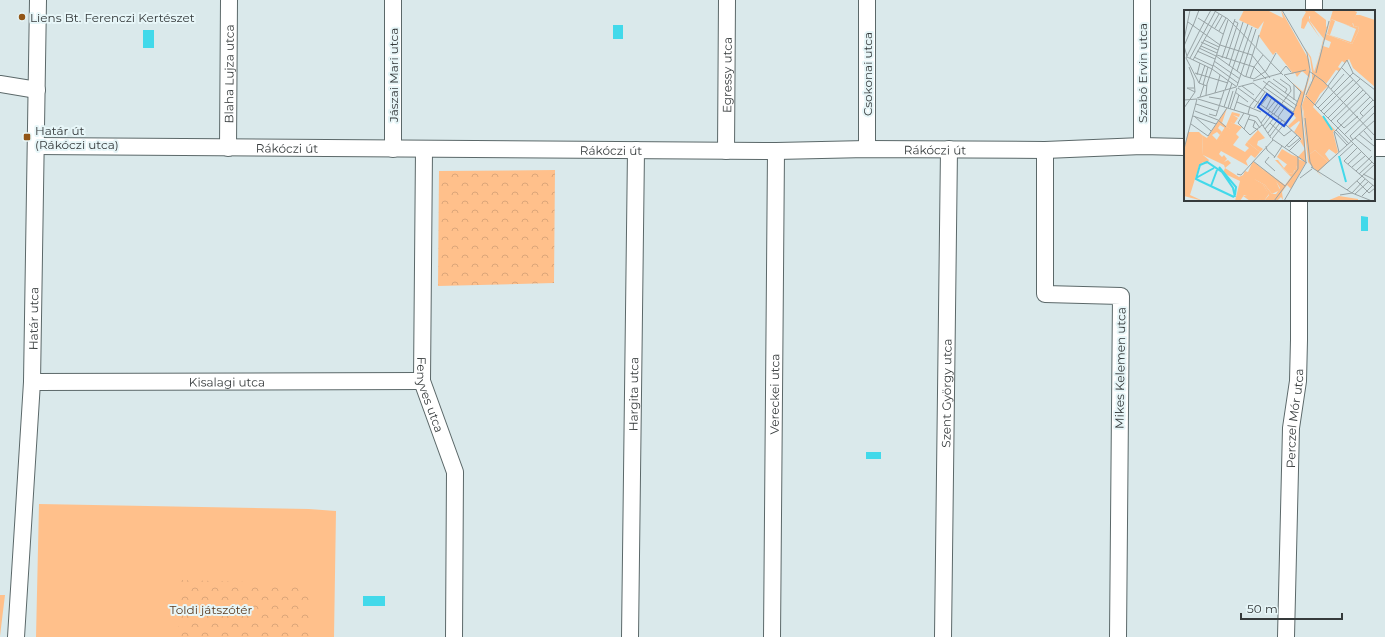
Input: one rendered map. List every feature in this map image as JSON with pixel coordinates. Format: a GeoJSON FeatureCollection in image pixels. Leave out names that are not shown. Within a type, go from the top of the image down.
{"type":"FeatureCollection","features":[{"type":"Feature","properties":{"kind":"street","name":"Határ utca"},"geometry":{"type":"LineString","coordinates":[[16,637],[32,382],[38,0]]}},
{"type":"Feature","properties":{"kind":"street","name":"Blaha Lujza utca"},"geometry":{"type":"LineString","coordinates":[[228,148],[229,0]]}},
{"type":"Feature","properties":{"kind":"street","name":"Jászai Mari utca"},"geometry":{"type":"LineString","coordinates":[[393,0],[393,149]]}},
{"type":"Feature","properties":{"kind":"street","name":"Egressy utca"},"geometry":{"type":"LineString","coordinates":[[726,151],[727,0]]}},
{"type":"Feature","properties":{"kind":"street","name":"Csokonai utca"},"geometry":{"type":"LineString","coordinates":[[867,0],[867,149]]}},
{"type":"Feature","properties":{"kind":"street","name":"Szabó Ervin utca"},"geometry":{"type":"LineString","coordinates":[[1142,0],[1142,146]]}},
{"type":"Feature","properties":{"kind":"street"},"geometry":{"type":"LineString","coordinates":[[0,84],[37,90]]}},
{"type":"Feature","properties":{"kind":"street","name":"Rákóczi út"},"geometry":{"type":"LineString","coordinates":[[36,146],[726,151],[867,149],[1045,150],[1142,146],[1184,147]]}},
{"type":"Feature","properties":{"kind":"street","name":"Szent György utca"},"geometry":{"type":"LineString","coordinates":[[943,637],[949,149]]}},
{"type":"Feature","properties":{"kind":"street","name":"Fenyves utca"},"geometry":{"type":"LineString","coordinates":[[424,150],[422,381],[455,472],[454,637]]}},
{"type":"Feature","properties":{"kind":"street","name":"Hargita utca"},"geometry":{"type":"LineString","coordinates":[[630,637],[636,150]]}},
{"type":"Feature","properties":{"kind":"street","name":"Mikes Kelemen utca"},"geometry":{"type":"LineString","coordinates":[[1045,150],[1045,294],[1121,296],[1118,637]]}},
{"type":"Feature","properties":{"kind":"street","name":"Vereckei utca"},"geometry":{"type":"LineString","coordinates":[[772,637],[776,151]]}},
{"type":"Feature","properties":{"kind":"street","name":"Perczel Mór utca"},"geometry":{"type":"LineString","coordinates":[[1286,637],[1291,428],[1298,381],[1299,201]]}},
{"type":"Feature","properties":{"kind":"street","name":"Kisalagi utca"},"geometry":{"type":"LineString","coordinates":[[32,382],[422,381]]}},
{"type":"Feature","properties":{"kind":"green space"},"geometry":{"type":"Polygon","coordinates":[[[555,170],[554,283],[438,286],[439,171],[555,170]]]}},
{"type":"Feature","properties":{"kind":"green space"},"geometry":{"type":"Polygon","coordinates":[[[39,504],[309,509],[336,511],[334,637],[36,637],[39,504]]]}},
{"type":"Feature","properties":{"kind":"green space","name":"Toldi játszótér"},"geometry":{"type":"Polygon","coordinates":[[[180,580],[310,584],[309,637],[178,637],[180,580]]]}},
{"type":"Feature","properties":{"kind":"green space"},"geometry":{"type":"Polygon","coordinates":[[[0,595],[5,595],[0,636],[0,595]]]}},
{"type":"Feature","properties":{"kind":"water"},"geometry":{"type":"Polygon","coordinates":[[[613,25],[623,25],[623,39],[613,39],[613,25]]]}},
{"type":"Feature","properties":{"kind":"water"},"geometry":{"type":"Polygon","coordinates":[[[143,30],[154,30],[154,48],[143,48],[143,30]]]}},
{"type":"Feature","properties":{"kind":"water"},"geometry":{"type":"Polygon","coordinates":[[[1361,216],[1368,217],[1368,231],[1361,231],[1361,216]]]}},
{"type":"Feature","properties":{"kind":"water"},"geometry":{"type":"Polygon","coordinates":[[[866,452],[881,452],[881,459],[866,459],[866,452]]]}},
{"type":"Feature","properties":{"kind":"water"},"geometry":{"type":"Polygon","coordinates":[[[363,596],[385,596],[385,606],[363,606],[363,596]]]}},
{"type":"Feature","properties":{"kind":"place","name":"Liens Bt. Ferenczi Kertészet"},"geometry":{"type":"Point","coordinates":[22,17]}},
{"type":"Feature","properties":{"kind":"place","name":"Határ út (Rákóczi utca)"},"geometry":{"type":"Point","coordinates":[27,137]}}]}
